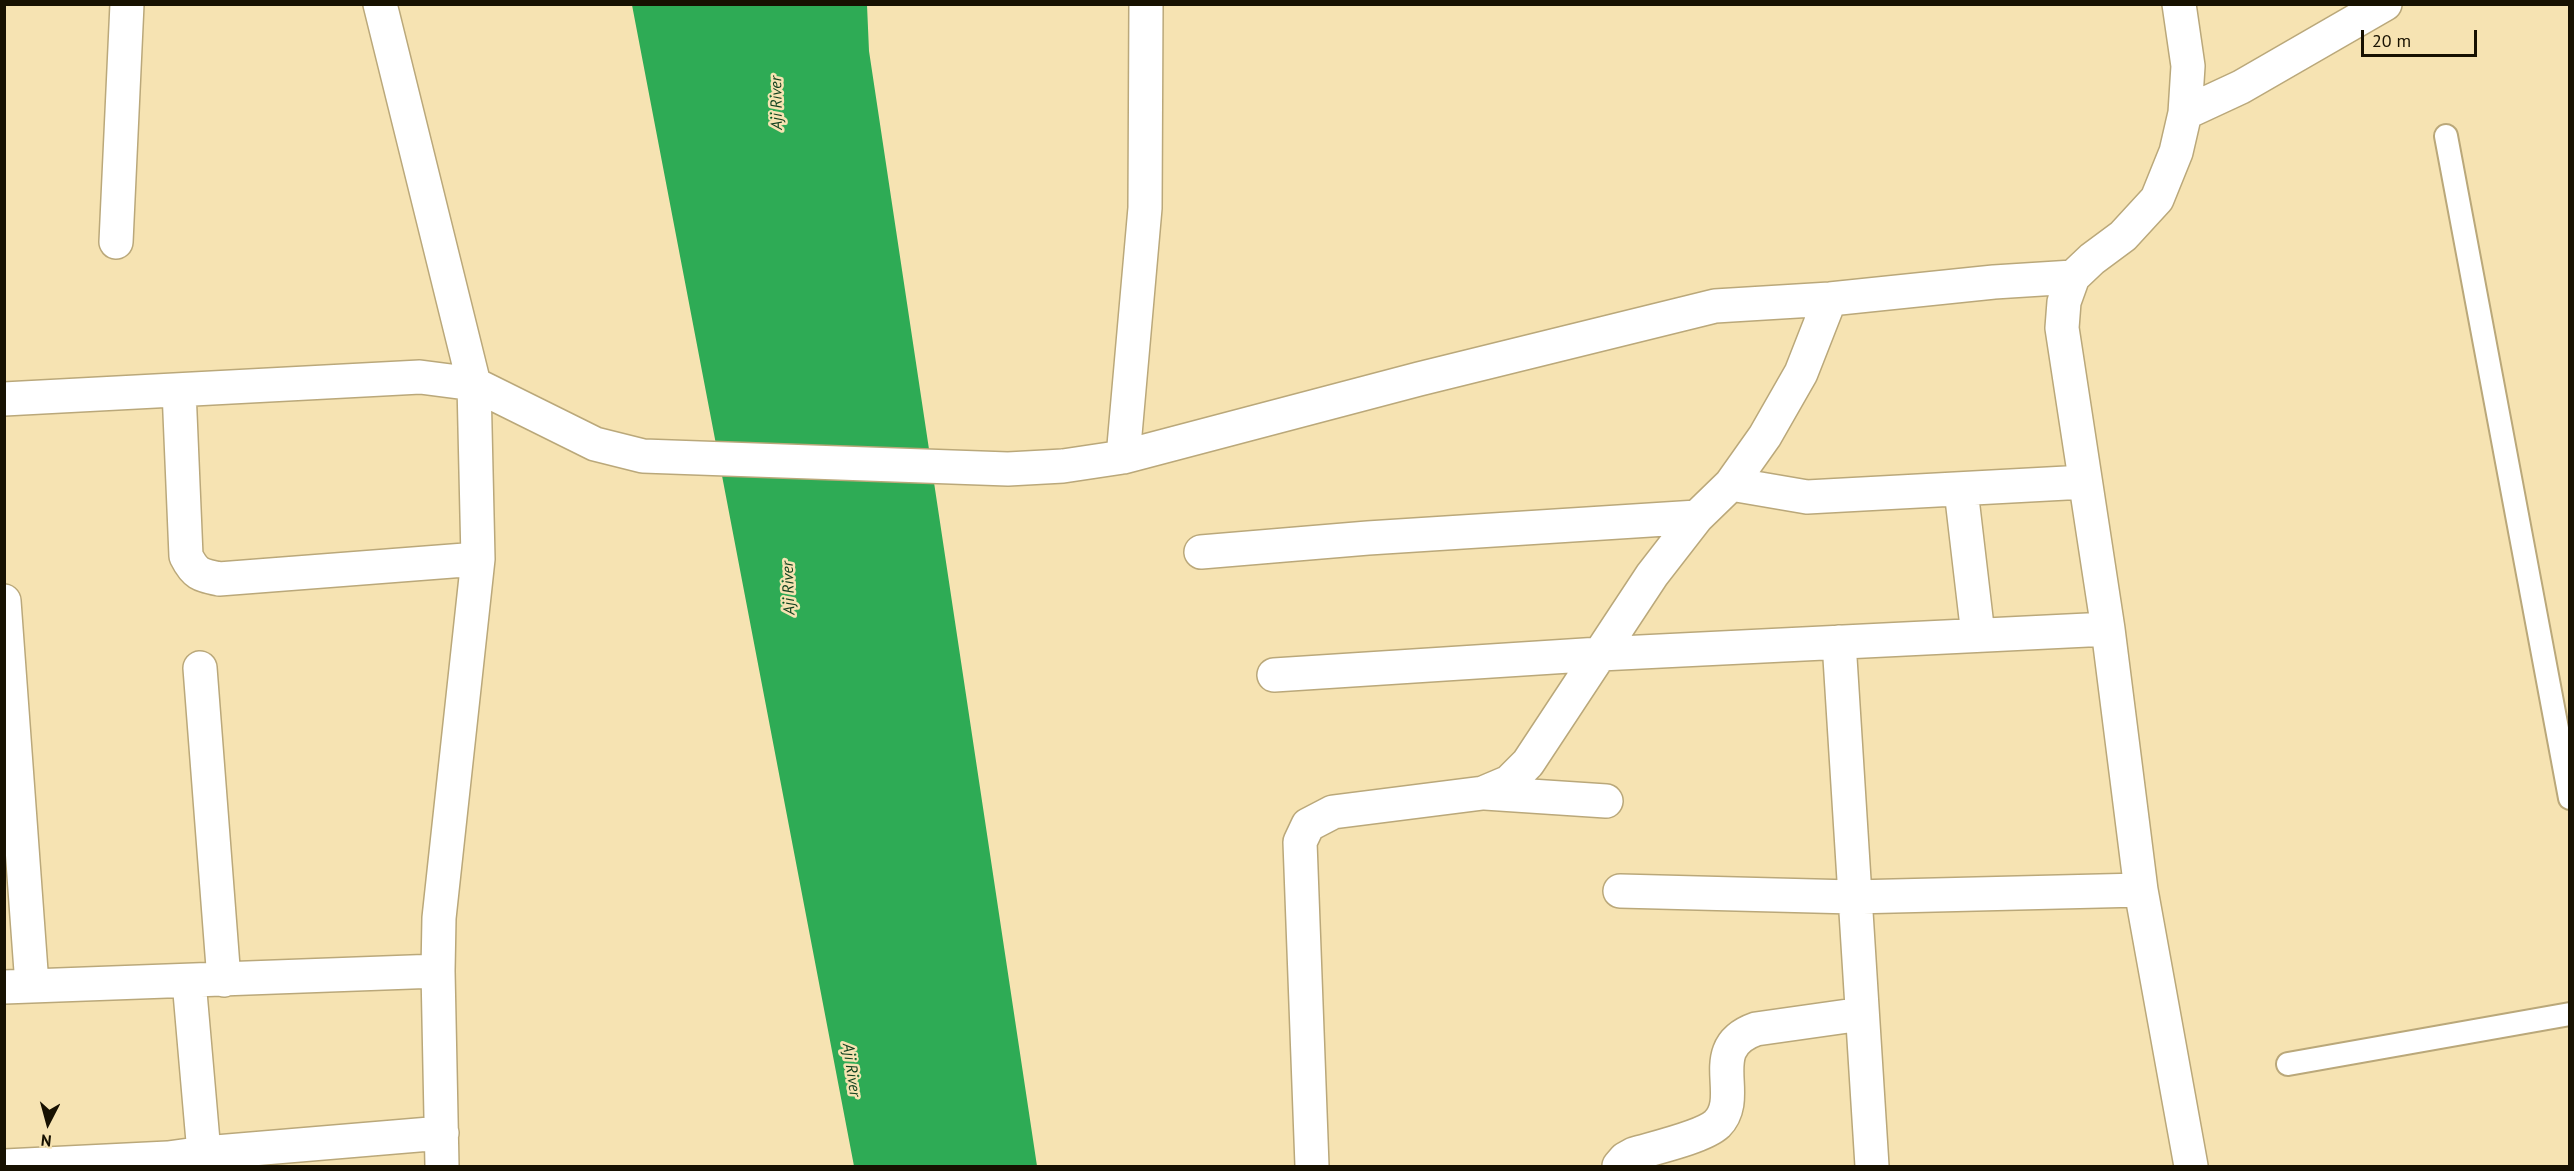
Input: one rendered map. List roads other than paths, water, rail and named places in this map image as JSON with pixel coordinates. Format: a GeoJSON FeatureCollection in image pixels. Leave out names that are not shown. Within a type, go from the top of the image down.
{"type":"FeatureCollection","features":[{"type":"Feature","properties":{"kind":"street"},"geometry":{"type":"LineString","coordinates":[[116,242],[127,4]]}},
{"type":"Feature","properties":{"kind":"street"},"geometry":{"type":"LineString","coordinates":[[380,4],[474,384],[478,559],[439,918],[442,1167]]}},
{"type":"Feature","properties":{"kind":"street"},"geometry":{"type":"LineString","coordinates":[[1123,457],[1145,208],[1146,4]]}},
{"type":"Feature","properties":{"kind":"street"},"geometry":{"type":"LineString","coordinates":[[2179,4],[2188,66],[2185,113],[2176,152],[2157,199],[2123,236],[2092,259],[2073,277],[2064,302],[2062,328],[2108,629],[2141,890],[2191,1167]]}},
{"type":"Feature","properties":{"kind":"street"},"geometry":{"type":"LineString","coordinates":[[2185,113],[2241,87],[2385,4]]}},
{"type":"Feature","properties":{"kind":"street"},"geometry":{"type":"LineString","coordinates":[[4,399],[420,376],[474,384],[595,444],[643,456],[1008,469],[1063,466],[1123,457],[1419,379],[1715,306],[1830,299],[1994,282],[2073,277]]}},
{"type":"Feature","properties":{"kind":"street"},"geometry":{"type":"LineString","coordinates":[[1483,793],[1509,782],[1528,763],[1652,575],[1698,517],[1731,484],[1765,436],[1801,373],[1830,299]]}},
{"type":"Feature","properties":{"kind":"street"},"geometry":{"type":"LineString","coordinates":[[178,390],[186,556],[193,570],[219,579],[478,559]]}},
{"type":"Feature","properties":{"kind":"street"},"geometry":{"type":"LineString","coordinates":[[1731,484],[1807,497],[2085,482]]}},
{"type":"Feature","properties":{"kind":"street"},"geometry":{"type":"LineString","coordinates":[[1961,490],[1978,635]]}},
{"type":"Feature","properties":{"kind":"street"},"geometry":{"type":"LineString","coordinates":[[1201,552],[1368,538],[1698,517]]}},
{"type":"Feature","properties":{"kind":"street"},"geometry":{"type":"LineString","coordinates":[[4,601],[18,986],[438,971]]}},
{"type":"Feature","properties":{"kind":"street"},"geometry":{"type":"LineString","coordinates":[[1274,675],[1600,654],[2108,629]]}},
{"type":"Feature","properties":{"kind":"street"},"geometry":{"type":"LineString","coordinates":[[1839,642],[1853,897],[1872,1167]]}},
{"type":"Feature","properties":{"kind":"street"},"geometry":{"type":"LineString","coordinates":[[200,668],[224,980]]}},
{"type":"Feature","properties":{"kind":"street"},"geometry":{"type":"LineString","coordinates":[[1312,1167],[1300,842],[1308,825],[1334,813],[1483,793],[1606,801]]}},
{"type":"Feature","properties":{"kind":"street"},"geometry":{"type":"LineString","coordinates":[[1620,891],[1853,897],[2141,890]]}},
{"type":"Feature","properties":{"kind":"street"},"geometry":{"type":"LineString","coordinates":[[189,981],[204,1153]]}},
{"type":"Feature","properties":{"kind":"street"},"geometry":{"type":"LineString","coordinates":[[1619,1167],[1625,1159],[1634,1154],[1708,1131],[1719,1122],[1726,1101],[1728,1053],[1732,1043],[1742,1034],[1756,1029],[1862,1014]]}},
{"type":"Feature","properties":{"kind":"street"},"geometry":{"type":"LineString","coordinates":[[5,1167],[168,1162],[204,1153],[308,1156],[442,1133]]}},
{"type":"Feature","properties":{"kind":"lane"},"geometry":{"type":"LineString","coordinates":[[2446,136],[2570,798]]}},
{"type":"Feature","properties":{"kind":"lane"},"geometry":{"type":"LineString","coordinates":[[2288,1064],[2570,1014]]}},
{"type":"Feature","properties":{"kind":"water","name":"Aji River"},"geometry":{"type":"Polygon","coordinates":[[[632,5],[867,5],[869,51],[1037,1166],[854,1166],[632,5]]]}}]}
